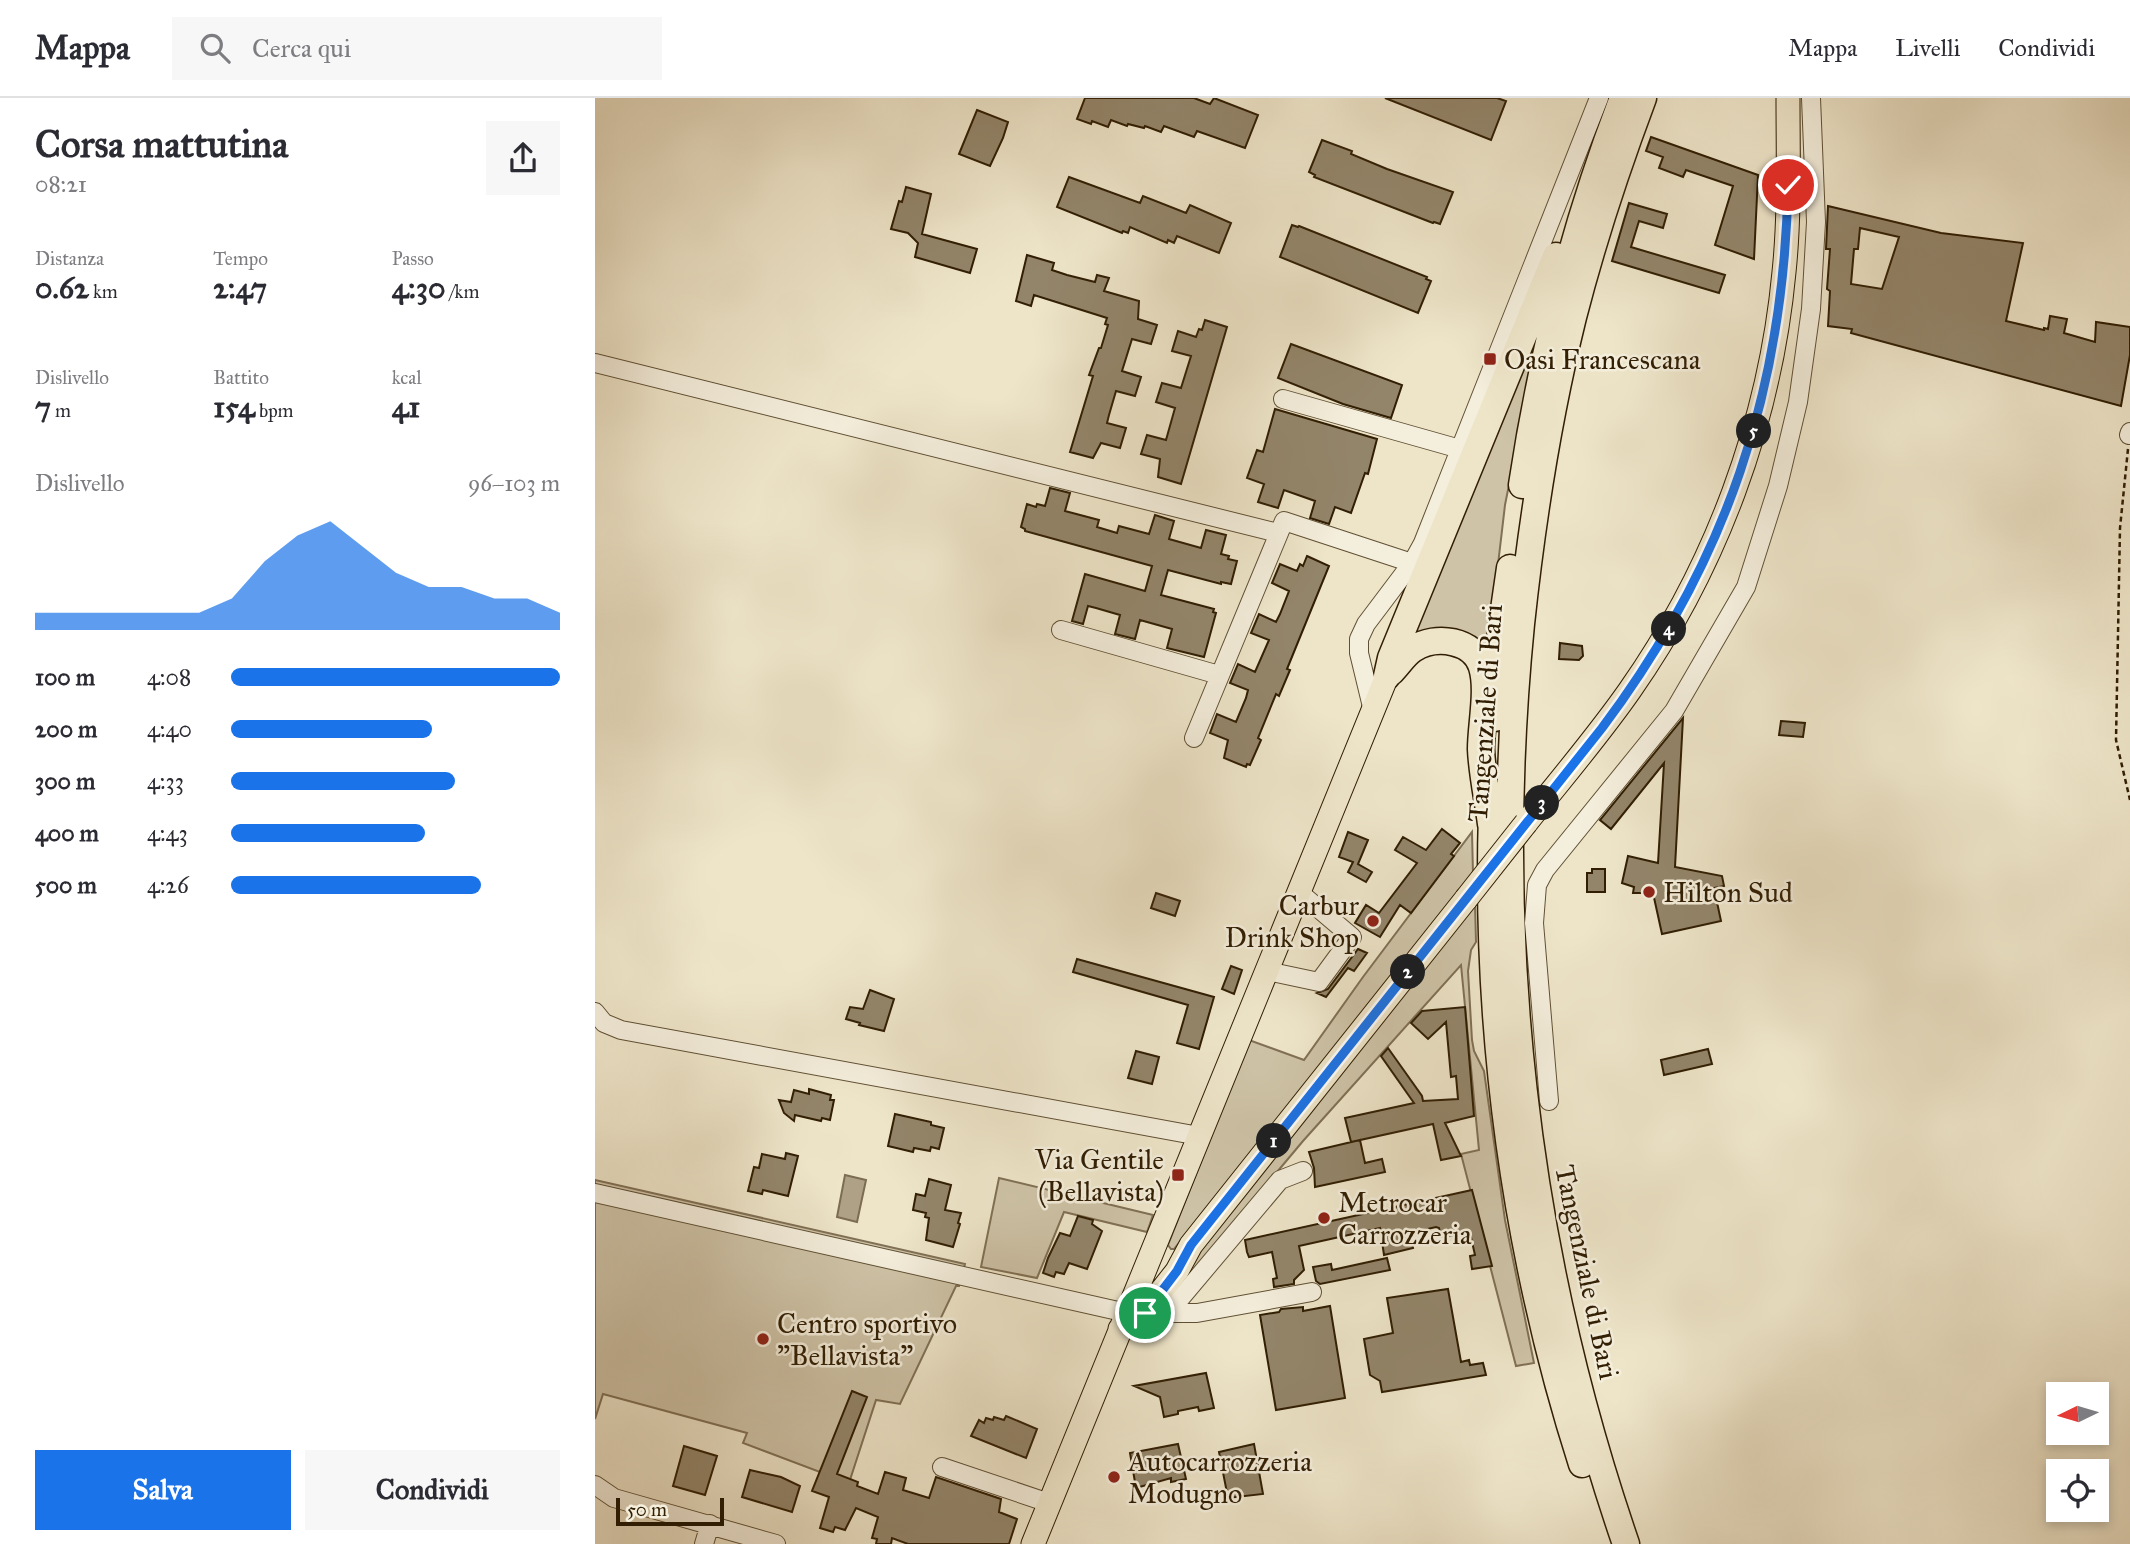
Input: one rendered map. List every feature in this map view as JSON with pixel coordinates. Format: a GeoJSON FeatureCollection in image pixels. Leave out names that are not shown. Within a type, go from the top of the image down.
{"type":"FeatureCollection","features":[{"type":"Feature","properties":{"kind":"highway","name":"Tangenziale di Bari"},"geometry":{"type":"LineString","coordinates":[[1607,1544],[1569,1424],[1538,1305],[1524,1231],[1501,1073],[1490,903],[1495,718],[1501,630],[1530,429],[1560,293],[1577,231],[1623,98]]}},
{"type":"Feature","properties":{"kind":"highway","name":"Tangenziale di Bari"},"geometry":{"type":"LineString","coordinates":[[1626,1544],[1573,1372],[1542,1223],[1520,1069],[1513,993],[1509,825],[1513,717],[1529,541],[1535,505],[1572,319],[1596,235],[1643,98]]}},
{"type":"Feature","properties":{"kind":"highway"},"geometry":{"type":"LineString","coordinates":[[1387,676],[1396,645],[1555,257],[1604,147]]}},
{"type":"Feature","properties":{"kind":"highway"},"geometry":{"type":"LineString","coordinates":[[1387,676],[1412,649],[1429,642],[1449,641],[1466,646],[1475,654],[1482,666],[1484,680],[1481,752],[1491,824]]}},
{"type":"Feature","properties":{"kind":"main road"},"geometry":{"type":"LineString","coordinates":[[1131,1318],[1177,1271],[1191,1245],[1630,690],[1698,577],[1734,492],[1765,393],[1779,313],[1787,227],[1788,98]]}},
{"type":"Feature","properties":{"kind":"main road"},"geometry":{"type":"LineString","coordinates":[[1033,1544],[1131,1318],[1151,1256],[1387,676]]}},
{"type":"Feature","properties":{"kind":"main road"},"geometry":{"type":"LineString","coordinates":[[1151,1256],[1161,1260],[1176,1257],[1191,1245]]}},
{"type":"Feature","properties":{"kind":"street"},"geometry":{"type":"LineString","coordinates":[[1373,711],[1359,653],[1359,639],[1366,624],[1412,563],[1423,542],[1599,98]]}},
{"type":"Feature","properties":{"kind":"street"},"geometry":{"type":"LineString","coordinates":[[1549,1101],[1534,923],[1537,885],[1545,870],[1674,711],[1746,587],[1784,462],[1798,402],[1811,309],[1815,222],[1811,98]]}},
{"type":"Feature","properties":{"kind":"street"},"geometry":{"type":"LineString","coordinates":[[595,363],[1278,533]]}},
{"type":"Feature","properties":{"kind":"street"},"geometry":{"type":"LineString","coordinates":[[1283,399],[1460,449]]}},
{"type":"Feature","properties":{"kind":"street"},"geometry":{"type":"LineString","coordinates":[[1194,738],[1284,521],[1412,563]]}},
{"type":"Feature","properties":{"kind":"street"},"geometry":{"type":"LineString","coordinates":[[1061,630],[1219,675]]}},
{"type":"Feature","properties":{"kind":"street"},"geometry":{"type":"LineString","coordinates":[[1359,653],[1372,668],[1387,676]]}},
{"type":"Feature","properties":{"kind":"street"},"geometry":{"type":"LineString","coordinates":[[1266,971],[1319,982],[1352,937],[1299,892]]}},
{"type":"Feature","properties":{"kind":"street"},"geometry":{"type":"LineString","coordinates":[[595,1012],[604,1023],[621,1030],[1199,1136]]}},
{"type":"Feature","properties":{"kind":"street"},"geometry":{"type":"LineString","coordinates":[[1168,1313],[1280,1180],[1303,1171]]}},
{"type":"Feature","properties":{"kind":"street"},"geometry":{"type":"LineString","coordinates":[[595,1193],[1131,1318],[1168,1313],[1197,1313],[1313,1292]]}},
{"type":"Feature","properties":{"kind":"street"},"geometry":{"type":"LineString","coordinates":[[942,1467],[1049,1503]]}},
{"type":"Feature","properties":{"kind":"street"},"geometry":{"type":"LineString","coordinates":[[595,1485],[614,1498],[776,1544]]}},
{"type":"Feature","properties":{"kind":"street"},"geometry":{"type":"LineString","coordinates":[[704,1544],[710,1524]]}},
{"type":"Feature","properties":{"kind":"path"},"geometry":{"type":"LineString","coordinates":[[2130,434],[2120,528],[2116,740],[2130,800]]}},
{"type":"Feature","properties":{"kind":"shaded area"},"geometry":{"type":"Polygon","coordinates":[[[1546,298],[1505,505],[1487,658],[1410,643],[1546,298]]]}},
{"type":"Feature","properties":{"kind":"shaded area"},"geometry":{"type":"Polygon","coordinates":[[[1472,832],[1473,874],[1174,1249],[1171,1249],[1168,1245],[1249,1040],[1304,1060],[1472,832]]]}},
{"type":"Feature","properties":{"kind":"shaded area"},"geometry":{"type":"Polygon","coordinates":[[[1475,904],[1476,942],[1471,950],[1468,971],[1472,1040],[1474,1051],[1484,1071],[1505,1220],[1534,1363],[1516,1366],[1461,1154],[1479,1150],[1461,965],[1303,1141],[1184,1283],[1178,1279],[1475,904]]]}},
{"type":"Feature","properties":{"kind":"shaded area"},"geometry":{"type":"Polygon","coordinates":[[[845,1175],[866,1180],[857,1222],[837,1217],[845,1175]]]}},
{"type":"Feature","properties":{"kind":"shaded area"},"geometry":{"type":"Polygon","coordinates":[[[999,1178],[1153,1215],[1147,1232],[1064,1212],[1037,1278],[981,1267],[999,1178]]]}},
{"type":"Feature","properties":{"kind":"shaded area","name":"Centro sportivo \"Bellavista\""},"geometry":{"type":"Polygon","coordinates":[[[595,1180],[965,1264],[959,1286],[956,1286],[900,1404],[876,1400],[849,1483],[743,1443],[747,1433],[603,1394],[595,1419],[595,1180]]]}},
{"type":"Feature","properties":{"kind":"building"},"geometry":{"type":"Polygon","coordinates":[[[1085,98],[1194,98],[1210,104],[1214,98],[1258,115],[1245,148],[1197,131],[1194,137],[1164,126],[1161,132],[1145,126],[1127,126],[1111,120],[1108,127],[1092,121],[1091,124],[1077,119],[1085,98]]]}},
{"type":"Feature","properties":{"kind":"building"},"geometry":{"type":"Polygon","coordinates":[[[1385,98],[1497,98],[1506,101],[1491,140],[1385,98]]]}},
{"type":"Feature","properties":{"kind":"building"},"geometry":{"type":"Polygon","coordinates":[[[977,110],[1008,122],[990,166],[959,154],[977,110]]]}},
{"type":"Feature","properties":{"kind":"building"},"geometry":{"type":"Polygon","coordinates":[[[1651,137],[1758,175],[1754,259],[1715,245],[1733,186],[1686,170],[1683,177],[1659,168],[1663,157],[1646,151],[1651,137]]]}},
{"type":"Feature","properties":{"kind":"building"},"geometry":{"type":"Polygon","coordinates":[[[1322,140],[1352,151],[1351,154],[1387,169],[1453,192],[1440,224],[1314,177],[1315,175],[1309,172],[1322,140]]]}},
{"type":"Feature","properties":{"kind":"building"},"geometry":{"type":"Polygon","coordinates":[[[1069,177],[1140,203],[1143,196],[1186,213],[1190,205],[1231,223],[1219,253],[1177,236],[1174,243],[1168,240],[1167,243],[1130,227],[1128,233],[1122,233],[1057,207],[1069,177]]]}},
{"type":"Feature","properties":{"kind":"building"},"geometry":{"type":"Polygon","coordinates":[[[906,187],[931,194],[922,234],[977,249],[970,273],[915,257],[918,243],[908,233],[891,229],[906,187]]]}},
{"type":"Feature","properties":{"kind":"building"},"geometry":{"type":"Polygon","coordinates":[[[1629,203],[1667,214],[1663,228],[1639,221],[1631,247],[1725,275],[1719,293],[1612,261],[1629,203]]]}},
{"type":"Feature","properties":{"kind":"building"},"geometry":{"type":"Polygon","coordinates":[[[1828,206],[1941,233],[2023,243],[2006,321],[2044,330],[2048,329],[2050,316],[2067,319],[2064,333],[2095,342],[2096,322],[2130,327],[2130,355],[2121,406],[1851,333],[1852,329],[1828,326],[1830,249],[1826,249],[1828,206]],[[1860,228],[1858,249],[1854,249],[1851,284],[1882,289],[1899,237],[1860,228]]]}},
{"type":"Feature","properties":{"kind":"building"},"geometry":{"type":"Polygon","coordinates":[[[1292,225],[1427,277],[1426,279],[1431,281],[1418,313],[1280,257],[1292,225]]]}},
{"type":"Feature","properties":{"kind":"building"},"geometry":{"type":"Polygon","coordinates":[[[1027,255],[1054,263],[1052,270],[1067,275],[1095,282],[1097,275],[1109,278],[1104,291],[1139,301],[1138,319],[1157,325],[1151,344],[1132,339],[1122,371],[1141,377],[1135,396],[1116,391],[1107,423],[1126,428],[1120,448],[1101,443],[1093,458],[1070,452],[1093,376],[1089,375],[1108,325],[1105,324],[1107,318],[1034,295],[1031,306],[1016,301],[1027,255]]]}},
{"type":"Feature","properties":{"kind":"building"},"geometry":{"type":"Polygon","coordinates":[[[1205,320],[1227,327],[1181,484],[1158,477],[1160,459],[1141,454],[1147,435],[1166,440],[1175,408],[1156,402],[1162,383],[1181,388],[1191,356],[1172,351],[1178,331],[1196,337],[1205,320]]]}},
{"type":"Feature","properties":{"kind":"building"},"geometry":{"type":"Polygon","coordinates":[[[1291,344],[1402,385],[1391,418],[1343,404],[1278,378],[1291,344]]]}},
{"type":"Feature","properties":{"kind":"building"},"geometry":{"type":"Polygon","coordinates":[[[1275,409],[1377,439],[1368,474],[1365,473],[1351,513],[1335,507],[1329,524],[1310,518],[1315,501],[1284,490],[1278,508],[1258,502],[1264,484],[1247,478],[1257,450],[1263,452],[1275,409]]]}},
{"type":"Feature","properties":{"kind":"building"},"geometry":{"type":"Polygon","coordinates":[[[1050,488],[1070,493],[1065,511],[1099,520],[1097,527],[1117,533],[1119,526],[1149,534],[1155,515],[1174,521],[1169,539],[1201,548],[1206,530],[1226,535],[1221,554],[1237,561],[1231,584],[1221,584],[1168,570],[1161,595],[1214,609],[1213,612],[1216,613],[1204,657],[1167,648],[1172,629],[1140,620],[1135,639],[1115,634],[1120,615],[1096,608],[1088,606],[1083,624],[1072,621],[1085,574],[1145,591],[1152,566],[1025,531],[1021,527],[1027,504],[1045,506],[1050,488]]]}},
{"type":"Feature","properties":{"kind":"building"},"geometry":{"type":"Polygon","coordinates":[[[1307,556],[1329,566],[1287,669],[1290,670],[1279,696],[1276,694],[1258,738],[1261,740],[1250,765],[1247,764],[1246,767],[1224,758],[1228,740],[1210,733],[1217,714],[1236,722],[1246,698],[1248,690],[1230,683],[1238,664],[1255,672],[1269,640],[1251,633],[1259,614],[1276,622],[1280,614],[1289,591],[1272,583],[1280,564],[1297,571],[1300,564],[1303,566],[1307,556]]]}},
{"type":"Feature","properties":{"kind":"building"},"geometry":{"type":"Polygon","coordinates":[[[1560,643],[1582,646],[1583,656],[1579,660],[1559,659],[1560,643]]]}},
{"type":"Feature","properties":{"kind":"building"},"geometry":{"type":"Polygon","coordinates":[[[1683,718],[1675,867],[1722,876],[1724,886],[1714,888],[1721,921],[1662,934],[1653,893],[1633,893],[1634,887],[1622,883],[1628,856],[1658,863],[1664,763],[1611,829],[1600,820],[1683,718]]]}},
{"type":"Feature","properties":{"kind":"building"},"geometry":{"type":"Polygon","coordinates":[[[1781,721],[1805,723],[1803,737],[1779,735],[1781,721]]]}},
{"type":"Feature","properties":{"kind":"building"},"geometry":{"type":"Polygon","coordinates":[[[1442,829],[1460,843],[1451,854],[1454,856],[1411,913],[1400,905],[1380,937],[1355,923],[1366,905],[1379,913],[1417,863],[1395,850],[1403,837],[1426,850],[1442,829]]]}},
{"type":"Feature","properties":{"kind":"building"},"geometry":{"type":"Polygon","coordinates":[[[1348,832],[1368,840],[1358,864],[1372,872],[1366,882],[1348,872],[1353,862],[1339,857],[1348,832]]]}},
{"type":"Feature","properties":{"kind":"building"},"geometry":{"type":"Polygon","coordinates":[[[1592,869],[1605,869],[1605,892],[1587,892],[1587,873],[1592,873],[1592,869]]]}},
{"type":"Feature","properties":{"kind":"building"},"geometry":{"type":"Polygon","coordinates":[[[1156,893],[1180,901],[1175,916],[1151,908],[1156,893]]]}},
{"type":"Feature","properties":{"kind":"building"},"geometry":{"type":"Polygon","coordinates":[[[1358,949],[1367,953],[1354,971],[1348,968],[1326,997],[1317,993],[1328,989],[1358,949]]]}},
{"type":"Feature","properties":{"kind":"building"},"geometry":{"type":"Polygon","coordinates":[[[1077,959],[1214,997],[1199,1049],[1177,1043],[1188,1005],[1073,972],[1077,959]]]}},
{"type":"Feature","properties":{"kind":"building"},"geometry":{"type":"Polygon","coordinates":[[[1231,966],[1242,970],[1234,994],[1222,989],[1231,966]]]}},
{"type":"Feature","properties":{"kind":"building"},"geometry":{"type":"Polygon","coordinates":[[[870,990],[894,999],[884,1031],[846,1019],[850,1007],[863,1009],[870,990]]]}},
{"type":"Feature","properties":{"kind":"building"},"geometry":{"type":"Polygon","coordinates":[[[1465,1007],[1474,1116],[1445,1123],[1461,1156],[1441,1160],[1433,1124],[1351,1142],[1345,1118],[1414,1103],[1381,1056],[1388,1048],[1423,1101],[1458,1099],[1456,1076],[1451,1077],[1446,1022],[1428,1039],[1411,1023],[1422,1011],[1465,1007]]]}},
{"type":"Feature","properties":{"kind":"building"},"geometry":{"type":"Polygon","coordinates":[[[1708,1049],[1712,1064],[1664,1075],[1661,1060],[1708,1049]]]}},
{"type":"Feature","properties":{"kind":"building"},"geometry":{"type":"Polygon","coordinates":[[[1136,1051],[1159,1057],[1152,1084],[1128,1078],[1136,1051]]]}},
{"type":"Feature","properties":{"kind":"building"},"geometry":{"type":"Polygon","coordinates":[[[809,1089],[831,1095],[830,1100],[834,1100],[830,1120],[822,1118],[821,1121],[795,1115],[794,1121],[784,1113],[779,1100],[791,1102],[794,1090],[809,1094],[809,1089]]]}},
{"type":"Feature","properties":{"kind":"building"},"geometry":{"type":"Polygon","coordinates":[[[895,1114],[931,1122],[931,1125],[944,1128],[939,1149],[931,1147],[930,1151],[914,1148],[913,1152],[888,1146],[895,1114]]]}},
{"type":"Feature","properties":{"kind":"building"},"geometry":{"type":"Polygon","coordinates":[[[1360,1140],[1365,1163],[1382,1159],[1385,1172],[1315,1187],[1314,1168],[1309,1152],[1360,1140]]]}},
{"type":"Feature","properties":{"kind":"building"},"geometry":{"type":"Polygon","coordinates":[[[786,1153],[798,1156],[788,1196],[763,1190],[762,1194],[748,1191],[754,1167],[759,1168],[762,1154],[785,1159],[786,1153]]]}},
{"type":"Feature","properties":{"kind":"building"},"geometry":{"type":"Polygon","coordinates":[[[929,1179],[951,1185],[945,1210],[961,1213],[953,1247],[926,1240],[929,1218],[925,1217],[926,1213],[913,1210],[916,1194],[925,1196],[929,1179]]]}},
{"type":"Feature","properties":{"kind":"building"},"geometry":{"type":"Polygon","coordinates":[[[1472,1190],[1492,1266],[1472,1269],[1470,1256],[1475,1255],[1470,1233],[1441,1237],[1439,1228],[1436,1227],[1410,1233],[1413,1248],[1384,1255],[1380,1228],[1299,1246],[1304,1270],[1294,1280],[1294,1284],[1274,1287],[1273,1279],[1277,1278],[1272,1252],[1249,1257],[1247,1252],[1245,1240],[1472,1190]]]}},
{"type":"Feature","properties":{"kind":"building"},"geometry":{"type":"Polygon","coordinates":[[[1078,1216],[1093,1220],[1092,1224],[1102,1231],[1087,1269],[1069,1263],[1064,1274],[1056,1272],[1054,1277],[1043,1273],[1060,1233],[1070,1236],[1078,1216]]]}},
{"type":"Feature","properties":{"kind":"building"},"geometry":{"type":"Polygon","coordinates":[[[1387,1258],[1390,1270],[1320,1284],[1316,1281],[1313,1267],[1331,1264],[1332,1270],[1387,1258]]]}},
{"type":"Feature","properties":{"kind":"building"},"geometry":{"type":"Polygon","coordinates":[[[1448,1289],[1461,1362],[1469,1360],[1470,1365],[1483,1363],[1486,1375],[1382,1392],[1380,1381],[1370,1375],[1364,1339],[1393,1333],[1387,1298],[1448,1289]]]}},
{"type":"Feature","properties":{"kind":"building"},"geometry":{"type":"Polygon","coordinates":[[[1330,1306],[1345,1398],[1276,1410],[1260,1315],[1279,1312],[1281,1309],[1303,1307],[1303,1311],[1330,1306]]]}},
{"type":"Feature","properties":{"kind":"building"},"geometry":{"type":"Polygon","coordinates":[[[1206,1373],[1214,1408],[1199,1411],[1198,1407],[1164,1417],[1160,1397],[1134,1386],[1206,1373]]]}},
{"type":"Feature","properties":{"kind":"building"},"geometry":{"type":"Polygon","coordinates":[[[852,1391],[867,1397],[837,1474],[878,1494],[885,1472],[906,1478],[903,1490],[929,1498],[936,1477],[1001,1499],[999,1512],[1017,1519],[1009,1544],[908,1544],[892,1538],[891,1544],[876,1544],[877,1539],[872,1538],[878,1517],[856,1508],[845,1530],[835,1527],[833,1532],[820,1528],[829,1497],[812,1491],[852,1391]]]}},
{"type":"Feature","properties":{"kind":"building"},"geometry":{"type":"Polygon","coordinates":[[[1006,1416],[1037,1429],[1026,1458],[971,1436],[979,1420],[984,1423],[986,1418],[1004,1420],[1006,1416]]]}},
{"type":"Feature","properties":{"kind":"building"},"geometry":{"type":"Polygon","coordinates":[[[1178,1444],[1186,1479],[1171,1482],[1171,1478],[1136,1488],[1130,1453],[1178,1444]]]}},
{"type":"Feature","properties":{"kind":"building"},"geometry":{"type":"Polygon","coordinates":[[[1254,1444],[1263,1494],[1228,1498],[1219,1452],[1254,1444]]]}},
{"type":"Feature","properties":{"kind":"building"},"geometry":{"type":"Polygon","coordinates":[[[684,1446],[717,1456],[705,1495],[673,1486],[684,1446]]]}},
{"type":"Feature","properties":{"kind":"building"},"geometry":{"type":"Polygon","coordinates":[[[750,1470],[781,1477],[800,1486],[792,1512],[742,1497],[750,1470]]]}},
{"type":"Feature","properties":{"kind":"place","name":"Oasi Francescana"},"geometry":{"type":"Point","coordinates":[1490,359]}},
{"type":"Feature","properties":{"kind":"place","name":"Hilton Sud"},"geometry":{"type":"Point","coordinates":[1649,892]}},
{"type":"Feature","properties":{"kind":"place","name":"Carbur Drink Shop"},"geometry":{"type":"Point","coordinates":[1373,921]}},
{"type":"Feature","properties":{"kind":"place","name":"Via Gentile (Bellavista)"},"geometry":{"type":"Point","coordinates":[1178,1175]}},
{"type":"Feature","properties":{"kind":"place","name":"Metrocar Carrozzeria"},"geometry":{"type":"Point","coordinates":[1324,1218]}},
{"type":"Feature","properties":{"kind":"place","name":"Centro sportivo \"Bellavista\""},"geometry":{"type":"Point","coordinates":[763,1339]}},
{"type":"Feature","properties":{"kind":"place","name":"Autocarrozzeria Modugno"},"geometry":{"type":"Point","coordinates":[1114,1477]}},
{"type":"Feature","properties":{"kind":"route"},"geometry":{"type":"LineString","coordinates":[[1145,1313],[1177,1271],[1191,1245],[1602,728],[1630,690],[1676,616],[1698,577],[1730,503],[1765,393],[1784,272],[1788,185]]}}]}
